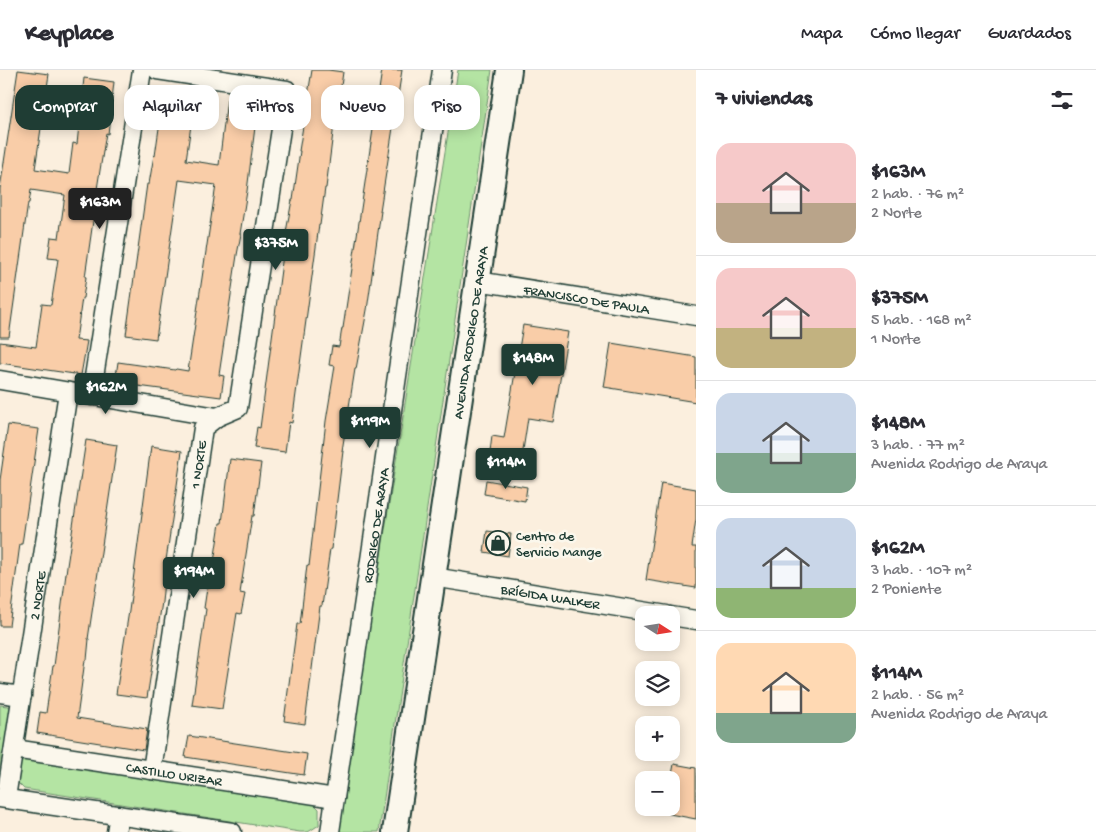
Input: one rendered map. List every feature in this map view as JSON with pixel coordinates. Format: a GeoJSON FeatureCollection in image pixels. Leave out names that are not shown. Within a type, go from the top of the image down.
{"type":"FeatureCollection","features":[{"type":"Feature","properties":{"kind":"main road","name":"AVENIDA RODRIGO DE ARAYA"},"geometry":{"type":"LineString","coordinates":[[395,832],[509,70]]}},
{"type":"Feature","properties":{"kind":"street"},"geometry":{"type":"LineString","coordinates":[[91,396],[142,70]]}},
{"type":"Feature","properties":{"kind":"street","name":"1 NORTE"},"geometry":{"type":"LineString","coordinates":[[152,770],[203,428],[217,417],[238,408],[287,90],[157,70]]}},
{"type":"Feature","properties":{"kind":"street","name":"RODRIGO DE ARAYA"},"geometry":{"type":"LineString","coordinates":[[330,832],[442,70]]}},
{"type":"Feature","properties":{"kind":"street","name":"FRANCISCO DE PAULA"},"geometry":{"type":"LineString","coordinates":[[477,281],[696,316]]}},
{"type":"Feature","properties":{"kind":"street"},"geometry":{"type":"LineString","coordinates":[[0,380],[217,417]]}},
{"type":"Feature","properties":{"kind":"street","name":"2 NORTE"},"geometry":{"type":"LineString","coordinates":[[3,798],[14,749],[68,392]]}},
{"type":"Feature","properties":{"kind":"street","name":"BRÍGIDA WALKER"},"geometry":{"type":"LineString","coordinates":[[433,578],[635,610]]}},
{"type":"Feature","properties":{"kind":"street"},"geometry":{"type":"LineString","coordinates":[[680,617],[696,620]]}},
{"type":"Feature","properties":{"kind":"street"},"geometry":{"type":"LineString","coordinates":[[0,693],[22,696]]}},
{"type":"Feature","properties":{"kind":"street","name":"CASTILLO URIZAR"},"geometry":{"type":"LineString","coordinates":[[14,749],[335,798]]}},
{"type":"Feature","properties":{"kind":"street"},"geometry":{"type":"LineString","coordinates":[[3,798],[118,824],[232,832]]}},
{"type":"Feature","properties":{"kind":"green space"},"geometry":{"type":"Polygon","coordinates":[[[458,70],[492,70],[379,832],[337,832],[448,130],[480,130],[480,85],[456,85],[458,70]]]}},
{"type":"Feature","properties":{"kind":"green space"},"geometry":{"type":"Polygon","coordinates":[[[0,705],[15,707],[0,785],[0,705]]]}},
{"type":"Feature","properties":{"kind":"green space"},"geometry":{"type":"Polygon","coordinates":[[[27,759],[311,801],[319,809],[319,825],[308,832],[300,832],[24,789],[17,782],[19,764],[27,759]]]}},
{"type":"Feature","properties":{"kind":"building"},"geometry":{"type":"Polygon","coordinates":[[[18,70],[49,74],[47,85],[16,85],[18,70]]]}},
{"type":"Feature","properties":{"kind":"building"},"geometry":{"type":"Polygon","coordinates":[[[312,70],[343,72],[341,85],[321,85],[321,130],[333,130],[292,423],[289,422],[285,452],[254,448],[257,427],[260,428],[286,232],[293,200],[302,130],[311,130],[310,85],[312,70]]]}},
{"type":"Feature","properties":{"kind":"building"},"geometry":{"type":"Polygon","coordinates":[[[382,70],[402,70],[400,85],[380,85],[382,70]]]}},
{"type":"Feature","properties":{"kind":"building"},"geometry":{"type":"Polygon","coordinates":[[[84,78],[114,82],[114,85],[83,85],[84,78]]]}},
{"type":"Feature","properties":{"kind":"building"},"geometry":{"type":"Polygon","coordinates":[[[15,90],[15,130],[41,130],[35,169],[69,174],[73,143],[77,144],[78,130],[108,130],[108,134],[106,133],[93,214],[76,340],[87,341],[81,375],[0,363],[0,342],[36,347],[42,304],[51,305],[58,259],[48,258],[51,237],[59,238],[65,195],[31,190],[9,337],[0,337],[0,189],[15,90]]]}},
{"type":"Feature","properties":{"kind":"building"},"geometry":{"type":"Polygon","coordinates":[[[227,99],[229,99],[229,130],[255,130],[219,375],[224,376],[221,397],[115,383],[118,362],[188,371],[216,185],[179,180],[156,339],[126,335],[147,184],[149,184],[159,130],[190,130],[186,160],[219,165],[227,99]]]}},
{"type":"Feature","properties":{"kind":"building"},"geometry":{"type":"Polygon","coordinates":[[[373,130],[393,130],[367,310],[355,369],[342,451],[331,549],[322,606],[320,606],[305,724],[284,721],[297,624],[300,624],[307,565],[309,566],[326,421],[335,366],[329,365],[332,346],[339,347],[373,130]]]}},
{"type":"Feature","properties":{"kind":"building"},"geometry":{"type":"Polygon","coordinates":[[[523,325],[568,332],[553,422],[528,418],[522,457],[490,452],[492,436],[504,438],[523,325]]]}},
{"type":"Feature","properties":{"kind":"building"},"geometry":{"type":"Polygon","coordinates":[[[611,343],[696,357],[696,402],[604,387],[611,343]]]}},
{"type":"Feature","properties":{"kind":"building"},"geometry":{"type":"Polygon","coordinates":[[[8,425],[39,429],[9,626],[0,626],[0,480],[8,425]]]}},
{"type":"Feature","properties":{"kind":"building"},"geometry":{"type":"Polygon","coordinates":[[[86,440],[117,445],[77,718],[147,729],[144,750],[37,733],[40,712],[46,713],[54,666],[86,440]]]}},
{"type":"Feature","properties":{"kind":"building"},"geometry":{"type":"Polygon","coordinates":[[[151,446],[182,451],[147,698],[116,694],[151,446]]]}},
{"type":"Feature","properties":{"kind":"building"},"geometry":{"type":"Polygon","coordinates":[[[230,459],[261,463],[254,516],[252,516],[240,593],[245,594],[241,614],[237,613],[222,709],[192,705],[206,609],[204,608],[207,588],[210,588],[220,523],[222,523],[230,459]]]}},
{"type":"Feature","properties":{"kind":"building"},"geometry":{"type":"Polygon","coordinates":[[[486,480],[527,487],[525,501],[484,494],[486,480]]]}},
{"type":"Feature","properties":{"kind":"building"},"geometry":{"type":"Polygon","coordinates":[[[661,483],[696,489],[696,519],[692,547],[696,547],[696,588],[646,580],[661,483]]]}},
{"type":"Feature","properties":{"kind":"building","name":"Centro de Servicio Mange"},"geometry":{"type":"Polygon","coordinates":[[[487,531],[511,534],[508,556],[484,552],[487,531]]]}},
{"type":"Feature","properties":{"kind":"building"},"geometry":{"type":"Polygon","coordinates":[[[189,736],[307,754],[304,775],[185,757],[189,736]]]}},
{"type":"Feature","properties":{"kind":"building"},"geometry":{"type":"Polygon","coordinates":[[[674,764],[696,768],[696,819],[680,816],[680,771],[673,771],[674,764]]]}},
{"type":"Feature","properties":{"kind":"place","name":"Centro de Servicio Mange"},"geometry":{"type":"Point","coordinates":[498,543]}}]}
